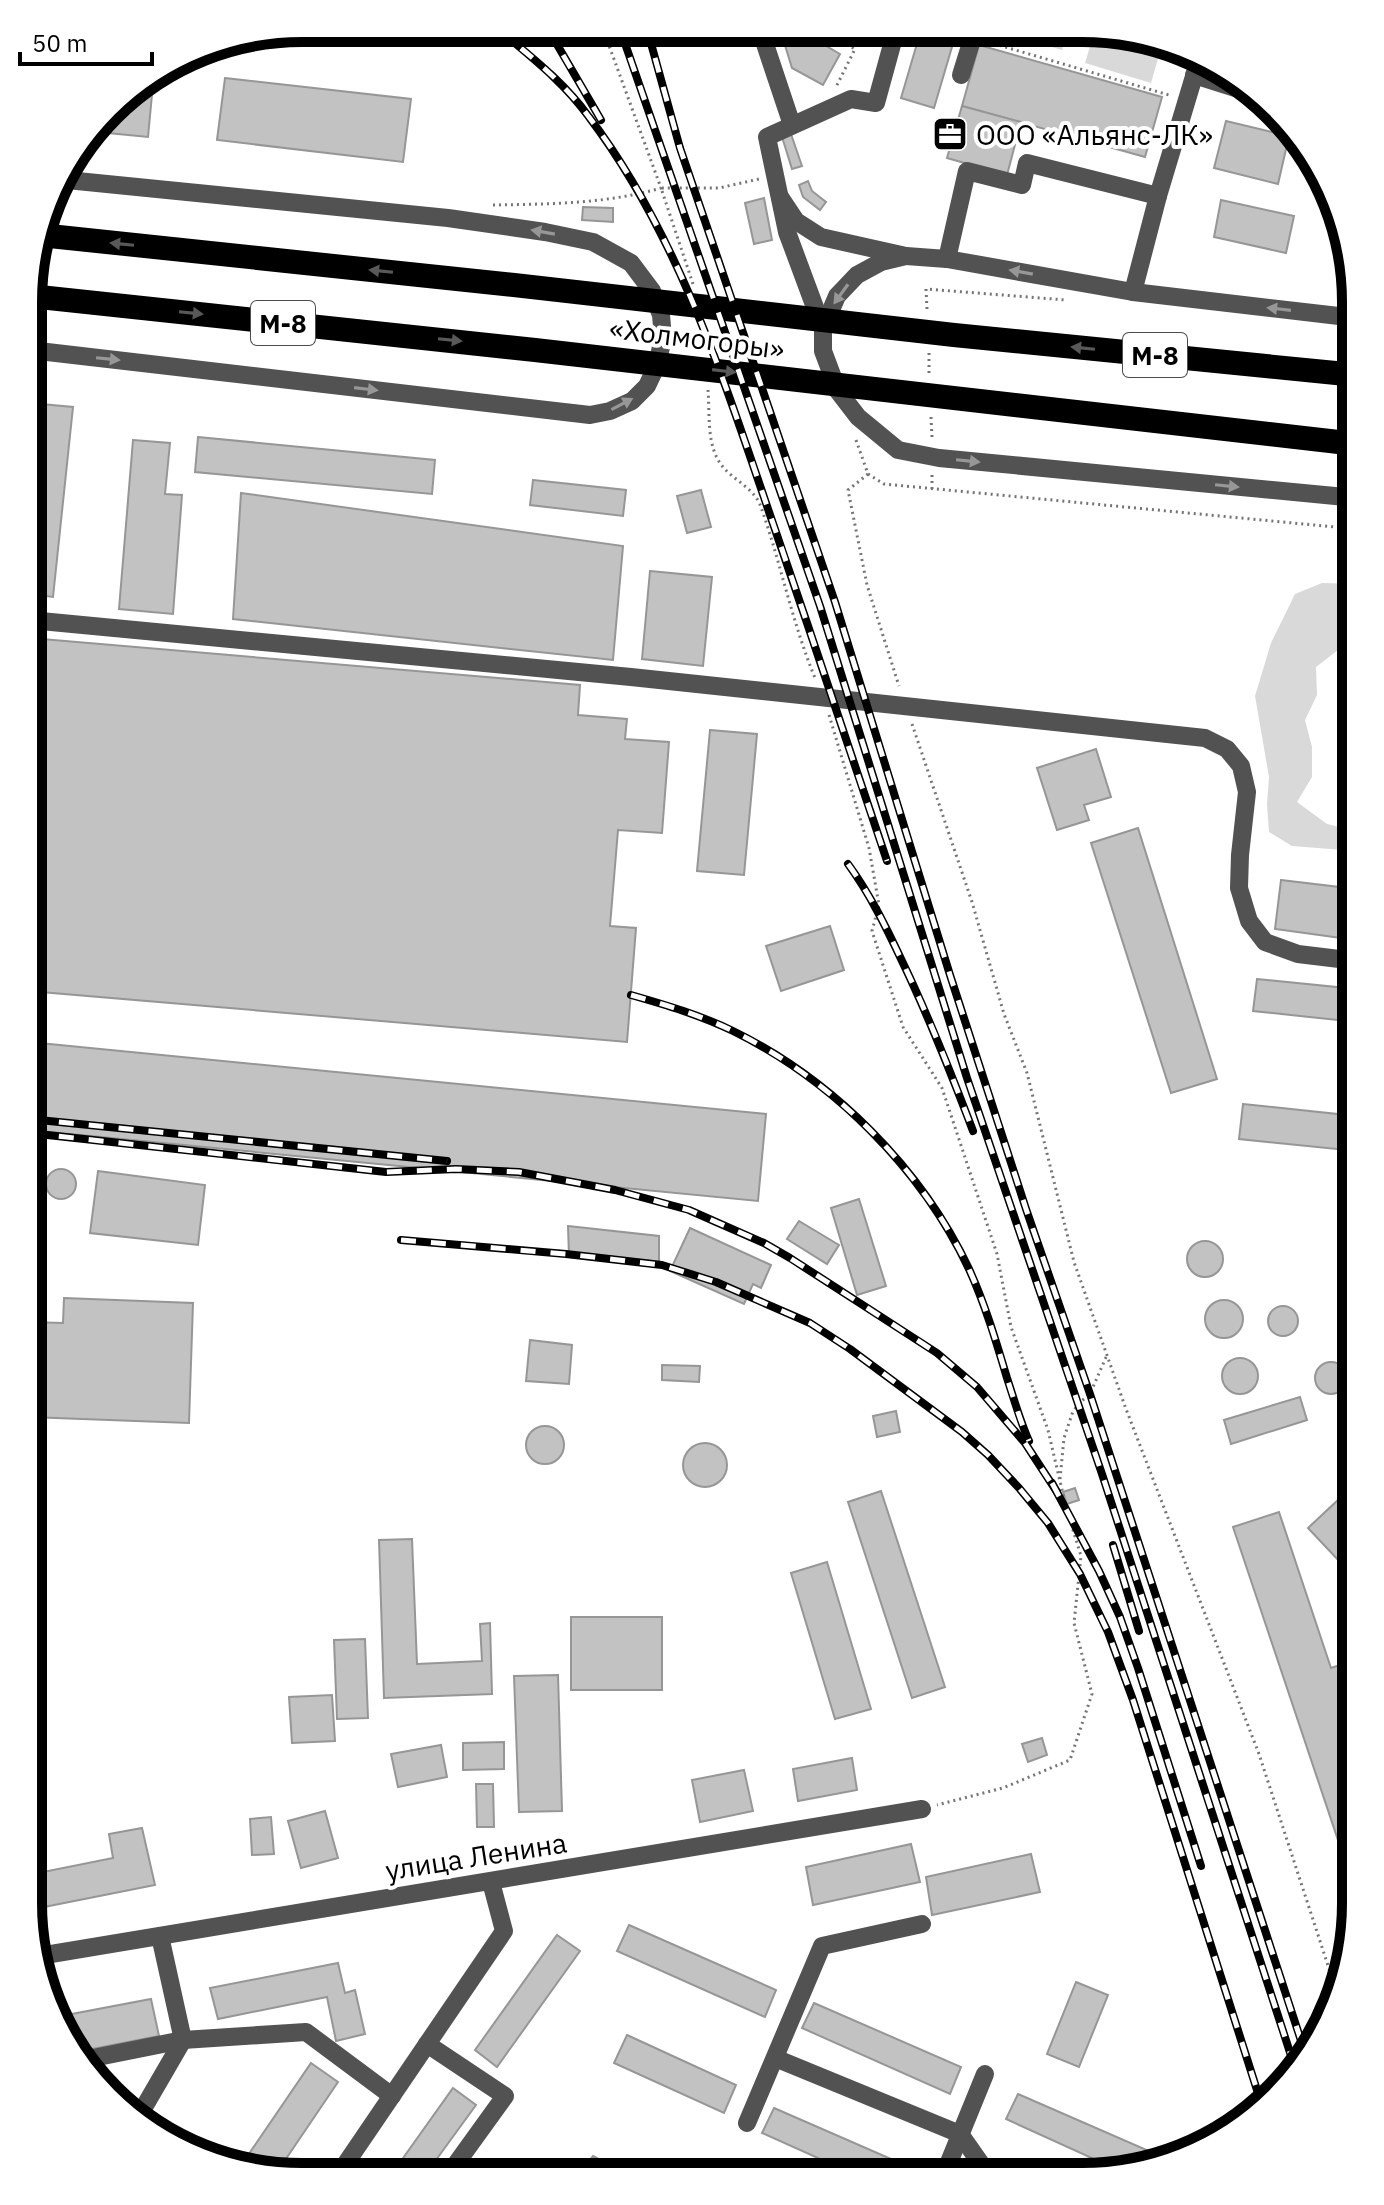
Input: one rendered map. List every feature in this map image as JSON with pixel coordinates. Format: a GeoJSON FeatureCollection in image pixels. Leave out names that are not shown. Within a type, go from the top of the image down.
{"type":"FeatureCollection","features":[{"type":"Feature","properties":{"kind":"highway","name":"«Холмогоры»"},"geometry":{"type":"LineString","coordinates":[[51,236],[954,335],[1342,374]]}},
{"type":"Feature","properties":{"kind":"highway","name":"«Холмогоры»"},"geometry":{"type":"LineString","coordinates":[[42,297],[1342,442]]}},
{"type":"Feature","properties":{"kind":"street"},"geometry":{"type":"LineString","coordinates":[[764,42],[792,125]]}},
{"type":"Feature","properties":{"kind":"street"},"geometry":{"type":"LineString","coordinates":[[893,42],[876,103],[851,99],[767,137],[787,232],[823,329],[823,351],[838,391],[858,417],[898,450],[939,458],[1342,497]]}},
{"type":"Feature","properties":{"kind":"street"},"geometry":{"type":"LineString","coordinates":[[961,75],[971,42]]}},
{"type":"Feature","properties":{"kind":"street"},"geometry":{"type":"LineString","coordinates":[[1133,292],[1196,69]]}},
{"type":"Feature","properties":{"kind":"street"},"geometry":{"type":"LineString","coordinates":[[947,259],[967,171],[1022,185],[1027,163],[1158,196]]}},
{"type":"Feature","properties":{"kind":"street"},"geometry":{"type":"LineString","coordinates":[[42,351],[590,415],[610,411],[632,401],[647,386],[657,365],[663,338],[661,315],[652,291],[631,263],[593,242],[448,218],[73,181]]}},
{"type":"Feature","properties":{"kind":"street"},"geometry":{"type":"LineString","coordinates":[[780,197],[796,221],[821,237],[906,256],[947,259],[1133,292],[1342,316]]}},
{"type":"Feature","properties":{"kind":"street"},"geometry":{"type":"LineString","coordinates":[[823,329],[837,296],[857,275],[881,262],[906,256]]}},
{"type":"Feature","properties":{"kind":"street"},"geometry":{"type":"LineString","coordinates":[[42,621],[631,677],[1205,738],[1227,749],[1241,766],[1247,792],[1239,888],[1249,921],[1265,942],[1298,954],[1342,959]]}},
{"type":"Feature","properties":{"kind":"street","name":"улица Ленина"},"geometry":{"type":"LineString","coordinates":[[47,1955],[922,1809]]}},
{"type":"Feature","properties":{"kind":"street"},"geometry":{"type":"LineString","coordinates":[[346,2163],[504,1931],[491,1882]]}},
{"type":"Feature","properties":{"kind":"street"},"geometry":{"type":"LineString","coordinates":[[747,2123],[822,1946],[922,1924]]}},
{"type":"Feature","properties":{"kind":"street"},"geometry":{"type":"LineString","coordinates":[[143,2108],[183,2040],[160,1936]]}},
{"type":"Feature","properties":{"kind":"street"},"geometry":{"type":"LineString","coordinates":[[94,2058],[183,2040],[306,2032],[392,2096]]}},
{"type":"Feature","properties":{"kind":"street"},"geometry":{"type":"LineString","coordinates":[[427,2044],[505,2096],[457,2163]]}},
{"type":"Feature","properties":{"kind":"street"},"geometry":{"type":"LineString","coordinates":[[775,2058],[960,2134],[980,2163]]}},
{"type":"Feature","properties":{"kind":"street"},"geometry":{"type":"LineString","coordinates":[[949,2163],[985,2074]]}},
{"type":"Feature","properties":{"kind":"path"},"geometry":{"type":"LineString","coordinates":[[608,42],[697,295]]}},
{"type":"Feature","properties":{"kind":"path"},"geometry":{"type":"LineString","coordinates":[[823,112],[855,49],[843,42]]}},
{"type":"Feature","properties":{"kind":"path"},"geometry":{"type":"LineString","coordinates":[[1000,42],[1186,100]]}},
{"type":"Feature","properties":{"kind":"path"},"geometry":{"type":"LineString","coordinates":[[481,205],[573,203],[661,188],[719,188],[775,175]]}},
{"type":"Feature","properties":{"kind":"path"},"geometry":{"type":"LineString","coordinates":[[702,317],[706,355]]}},
{"type":"Feature","properties":{"kind":"path"},"geometry":{"type":"LineString","coordinates":[[708,385],[711,444],[723,467],[760,502],[788,604],[815,679]]}},
{"type":"Feature","properties":{"kind":"path"},"geometry":{"type":"LineString","coordinates":[[852,431],[868,474],[884,484],[1342,528]]}},
{"type":"Feature","properties":{"kind":"path"},"geometry":{"type":"LineString","coordinates":[[868,474],[848,490],[867,585],[898,685]]}},
{"type":"Feature","properties":{"kind":"path"},"geometry":{"type":"LineString","coordinates":[[825,704],[869,848],[879,905],[872,931],[903,1027],[942,1088],[997,1254],[1011,1327],[1048,1430],[1081,1556],[1074,1623],[1092,1694],[1070,1760],[1003,1788],[922,1809]]}},
{"type":"Feature","properties":{"kind":"path"},"geometry":{"type":"LineString","coordinates":[[908,714],[972,902],[1004,1014],[1027,1073],[1074,1262],[1259,1754],[1331,1975]]}},
{"type":"Feature","properties":{"kind":"path"},"geometry":{"type":"LineString","coordinates":[[1060,1482],[1064,1438],[1072,1414],[1090,1394],[1107,1355]]}},
{"type":"Feature","properties":{"kind":"shaded area"},"geometry":{"type":"Polygon","coordinates":[[[1035,42],[1064,42],[1062,50],[1035,42]]]}},
{"type":"Feature","properties":{"kind":"shaded area"},"geometry":{"type":"Polygon","coordinates":[[[1091,43],[1116,44],[1159,54],[1151,83],[1085,63],[1091,43]]]}},
{"type":"Feature","properties":{"kind":"shaded area"},"geometry":{"type":"Polygon","coordinates":[[[1322,583],[1342,584],[1342,650],[1316,667],[1317,695],[1305,720],[1312,747],[1312,777],[1297,802],[1327,824],[1342,828],[1342,850],[1292,846],[1269,832],[1269,777],[1255,696],[1271,643],[1295,594],[1322,583]]]}},
{"type":"Feature","properties":{"kind":"building"},"geometry":{"type":"Polygon","coordinates":[[[784,42],[822,42],[840,54],[823,85],[792,68],[784,42]]]}},
{"type":"Feature","properties":{"kind":"building"},"geometry":{"type":"Polygon","coordinates":[[[917,42],[953,42],[934,108],[901,98],[917,42]]]}},
{"type":"Feature","properties":{"kind":"building"},"geometry":{"type":"Polygon","coordinates":[[[979,45],[1162,97],[1145,157],[962,106],[979,45]]]}},
{"type":"Feature","properties":{"kind":"building"},"geometry":{"type":"Polygon","coordinates":[[[225,78],[411,99],[403,162],[217,140],[225,78]]]}},
{"type":"Feature","properties":{"kind":"building"},"geometry":{"type":"Polygon","coordinates":[[[152,90],[148,137],[106,133],[152,90]]]}},
{"type":"Feature","properties":{"kind":"building"},"geometry":{"type":"Polygon","coordinates":[[[962,106],[1021,122],[1007,175],[947,158],[962,106]]]}},
{"type":"Feature","properties":{"kind":"building"},"geometry":{"type":"Polygon","coordinates":[[[1226,121],[1279,134],[1287,143],[1278,184],[1214,168],[1226,121]]]}},
{"type":"Feature","properties":{"kind":"building"},"geometry":{"type":"Polygon","coordinates":[[[791,134],[802,166],[792,169],[782,137],[791,134]]]}},
{"type":"Feature","properties":{"kind":"building"},"geometry":{"type":"Polygon","coordinates":[[[808,181],[812,191],[826,202],[820,210],[803,197],[799,185],[808,181]]]}},
{"type":"Feature","properties":{"kind":"building"},"geometry":{"type":"Polygon","coordinates":[[[764,198],[772,240],[754,244],[745,203],[764,198]]]}},
{"type":"Feature","properties":{"kind":"building"},"geometry":{"type":"Polygon","coordinates":[[[1221,200],[1294,216],[1286,253],[1214,237],[1221,200]]]}},
{"type":"Feature","properties":{"kind":"building"},"geometry":{"type":"Polygon","coordinates":[[[583,207],[613,208],[613,222],[582,220],[583,207]]]}},
{"type":"Feature","properties":{"kind":"building"},"geometry":{"type":"Polygon","coordinates":[[[42,404],[73,407],[53,597],[42,596],[42,404]]]}},
{"type":"Feature","properties":{"kind":"building"},"geometry":{"type":"Polygon","coordinates":[[[198,437],[435,460],[432,494],[195,472],[198,437]]]}},
{"type":"Feature","properties":{"kind":"building"},"geometry":{"type":"Polygon","coordinates":[[[133,440],[170,443],[165,494],[182,495],[173,614],[119,609],[133,440]]]}},
{"type":"Feature","properties":{"kind":"building"},"geometry":{"type":"Polygon","coordinates":[[[533,480],[626,490],[623,516],[530,505],[533,480]]]}},
{"type":"Feature","properties":{"kind":"building"},"geometry":{"type":"Polygon","coordinates":[[[701,490],[711,527],[687,533],[677,496],[701,490]]]}},
{"type":"Feature","properties":{"kind":"building"},"geometry":{"type":"Polygon","coordinates":[[[241,493],[623,546],[613,660],[233,619],[241,493]]]}},
{"type":"Feature","properties":{"kind":"building"},"geometry":{"type":"Polygon","coordinates":[[[650,571],[712,577],[703,666],[642,659],[650,571]]]}},
{"type":"Feature","properties":{"kind":"building"},"geometry":{"type":"Polygon","coordinates":[[[42,639],[580,685],[578,715],[627,719],[625,739],[669,742],[662,833],[618,830],[610,926],[636,928],[627,1042],[42,992],[42,639]]]}},
{"type":"Feature","properties":{"kind":"building"},"geometry":{"type":"Polygon","coordinates":[[[710,730],[757,734],[744,875],[697,871],[710,730]]]}},
{"type":"Feature","properties":{"kind":"building"},"geometry":{"type":"Polygon","coordinates":[[[1096,749],[1111,797],[1084,805],[1089,820],[1057,830],[1037,768],[1096,749]]]}},
{"type":"Feature","properties":{"kind":"building"},"geometry":{"type":"Polygon","coordinates":[[[1138,828],[1217,1079],[1171,1093],[1091,843],[1138,828]]]}},
{"type":"Feature","properties":{"kind":"building"},"geometry":{"type":"Polygon","coordinates":[[[1281,880],[1342,887],[1342,938],[1275,929],[1281,880]]]}},
{"type":"Feature","properties":{"kind":"building"},"geometry":{"type":"Polygon","coordinates":[[[830,926],[844,970],[781,991],[766,946],[830,926]]]}},
{"type":"Feature","properties":{"kind":"building"},"geometry":{"type":"Polygon","coordinates":[[[1257,979],[1342,988],[1342,1020],[1253,1011],[1257,979]]]}},
{"type":"Feature","properties":{"kind":"building"},"geometry":{"type":"Polygon","coordinates":[[[42,1043],[766,1114],[758,1201],[42,1131],[42,1043]]]}},
{"type":"Feature","properties":{"kind":"building"},"geometry":{"type":"Polygon","coordinates":[[[1243,1104],[1341,1114],[1341,1150],[1239,1139],[1243,1104]]]}},
{"type":"Feature","properties":{"kind":"building"},"geometry":{"type":"Polygon","coordinates":[[[61,1169],[67,1170],[75,1178],[75,1190],[67,1198],[61,1199],[55,1198],[47,1190],[46,1184],[47,1178],[55,1170],[61,1169]]]}},
{"type":"Feature","properties":{"kind":"building"},"geometry":{"type":"Polygon","coordinates":[[[98,1171],[205,1185],[198,1245],[90,1233],[98,1171]]]}},
{"type":"Feature","properties":{"kind":"building"},"geometry":{"type":"Polygon","coordinates":[[[859,1199],[886,1286],[857,1295],[831,1208],[859,1199]]]}},
{"type":"Feature","properties":{"kind":"building"},"geometry":{"type":"Polygon","coordinates":[[[799,1221],[839,1245],[827,1264],[787,1239],[799,1221]]]}},
{"type":"Feature","properties":{"kind":"building"},"geometry":{"type":"Polygon","coordinates":[[[568,1226],[659,1236],[659,1263],[569,1256],[568,1226]]]}},
{"type":"Feature","properties":{"kind":"building"},"geometry":{"type":"Polygon","coordinates":[[[690,1228],[771,1265],[761,1288],[753,1284],[744,1304],[670,1271],[690,1228]]]}},
{"type":"Feature","properties":{"kind":"building"},"geometry":{"type":"Polygon","coordinates":[[[1205,1241],[1218,1246],[1223,1259],[1218,1272],[1205,1277],[1192,1272],[1187,1259],[1192,1246],[1205,1241]]]}},
{"type":"Feature","properties":{"kind":"building"},"geometry":{"type":"Polygon","coordinates":[[[64,1298],[193,1303],[189,1423],[42,1417],[42,1322],[63,1323],[64,1298]]]}},
{"type":"Feature","properties":{"kind":"building"},"geometry":{"type":"Polygon","coordinates":[[[1224,1300],[1237,1306],[1243,1319],[1237,1332],[1224,1338],[1211,1332],[1205,1319],[1211,1306],[1224,1300]]]}},
{"type":"Feature","properties":{"kind":"building"},"geometry":{"type":"Polygon","coordinates":[[[1283,1306],[1294,1310],[1298,1321],[1294,1332],[1283,1336],[1272,1332],[1268,1321],[1272,1310],[1283,1306]]]}},
{"type":"Feature","properties":{"kind":"building"},"geometry":{"type":"Polygon","coordinates":[[[530,1340],[572,1345],[569,1384],[526,1381],[530,1340]]]}},
{"type":"Feature","properties":{"kind":"building"},"geometry":{"type":"Polygon","coordinates":[[[1240,1358],[1252,1364],[1258,1376],[1252,1388],[1240,1394],[1228,1388],[1222,1376],[1228,1364],[1240,1358]]]}},
{"type":"Feature","properties":{"kind":"building"},"geometry":{"type":"Polygon","coordinates":[[[1325,1363],[1337,1363],[1341,1366],[1341,1390],[1337,1393],[1325,1393],[1316,1384],[1316,1372],[1325,1363]]]}},
{"type":"Feature","properties":{"kind":"building"},"geometry":{"type":"Polygon","coordinates":[[[662,1365],[700,1366],[699,1382],[662,1380],[662,1365]]]}},
{"type":"Feature","properties":{"kind":"building"},"geometry":{"type":"Polygon","coordinates":[[[1300,1397],[1307,1420],[1231,1444],[1224,1420],[1300,1397]]]}},
{"type":"Feature","properties":{"kind":"building"},"geometry":{"type":"Polygon","coordinates":[[[896,1411],[900,1432],[877,1437],[873,1416],[896,1411]]]}},
{"type":"Feature","properties":{"kind":"building"},"geometry":{"type":"Polygon","coordinates":[[[545,1426],[559,1431],[564,1445],[559,1459],[545,1464],[531,1459],[526,1445],[531,1431],[545,1426]]]}},
{"type":"Feature","properties":{"kind":"building"},"geometry":{"type":"Polygon","coordinates":[[[705,1443],[721,1449],[727,1465],[721,1481],[705,1487],[689,1481],[683,1465],[689,1449],[705,1443]]]}},
{"type":"Feature","properties":{"kind":"building"},"geometry":{"type":"Polygon","coordinates":[[[1075,1488],[1079,1500],[1067,1504],[1063,1492],[1075,1488]]]}},
{"type":"Feature","properties":{"kind":"building"},"geometry":{"type":"Polygon","coordinates":[[[881,1491],[945,1687],[912,1698],[848,1502],[881,1491]]]}},
{"type":"Feature","properties":{"kind":"building"},"geometry":{"type":"Polygon","coordinates":[[[1338,1500],[1341,1503],[1341,1563],[1308,1528],[1338,1500]]]}},
{"type":"Feature","properties":{"kind":"building"},"geometry":{"type":"Polygon","coordinates":[[[1279,1512],[1331,1668],[1341,1665],[1341,1849],[1233,1527],[1279,1512]]]}},
{"type":"Feature","properties":{"kind":"building"},"geometry":{"type":"Polygon","coordinates":[[[412,1539],[417,1664],[482,1661],[480,1624],[490,1623],[492,1694],[384,1698],[379,1540],[412,1539]]]}},
{"type":"Feature","properties":{"kind":"building"},"geometry":{"type":"Polygon","coordinates":[[[827,1562],[871,1709],[835,1719],[791,1573],[827,1562]]]}},
{"type":"Feature","properties":{"kind":"building"},"geometry":{"type":"Polygon","coordinates":[[[571,1617],[662,1617],[662,1690],[571,1690],[571,1617]]]}},
{"type":"Feature","properties":{"kind":"building"},"geometry":{"type":"Polygon","coordinates":[[[365,1639],[368,1718],[337,1719],[334,1640],[365,1639]]]}},
{"type":"Feature","properties":{"kind":"building"},"geometry":{"type":"Polygon","coordinates":[[[558,1675],[562,1811],[519,1812],[514,1676],[558,1675]]]}},
{"type":"Feature","properties":{"kind":"building"},"geometry":{"type":"Polygon","coordinates":[[[332,1695],[335,1741],[292,1743],[289,1697],[332,1695]]]}},
{"type":"Feature","properties":{"kind":"building"},"geometry":{"type":"Polygon","coordinates":[[[1042,1738],[1047,1755],[1028,1762],[1022,1744],[1042,1738]]]}},
{"type":"Feature","properties":{"kind":"building"},"geometry":{"type":"Polygon","coordinates":[[[504,1742],[504,1769],[463,1770],[463,1743],[504,1742]]]}},
{"type":"Feature","properties":{"kind":"building"},"geometry":{"type":"Polygon","coordinates":[[[441,1745],[447,1777],[398,1787],[391,1754],[441,1745]]]}},
{"type":"Feature","properties":{"kind":"building"},"geometry":{"type":"Polygon","coordinates":[[[852,1758],[857,1790],[798,1801],[793,1769],[852,1758]]]}},
{"type":"Feature","properties":{"kind":"building"},"geometry":{"type":"Polygon","coordinates":[[[744,1770],[753,1811],[700,1822],[692,1780],[744,1770]]]}},
{"type":"Feature","properties":{"kind":"building"},"geometry":{"type":"Polygon","coordinates":[[[476,1784],[493,1784],[494,1827],[477,1827],[476,1784]]]}},
{"type":"Feature","properties":{"kind":"building"},"geometry":{"type":"Polygon","coordinates":[[[325,1811],[338,1858],[301,1868],[288,1821],[325,1811]]]}},
{"type":"Feature","properties":{"kind":"building"},"geometry":{"type":"Polygon","coordinates":[[[271,1817],[274,1854],[252,1855],[250,1819],[271,1817]]]}},
{"type":"Feature","properties":{"kind":"building"},"geometry":{"type":"Polygon","coordinates":[[[142,1828],[155,1885],[42,1907],[42,1872],[113,1858],[109,1834],[142,1828]]]}},
{"type":"Feature","properties":{"kind":"building"},"geometry":{"type":"Polygon","coordinates":[[[911,1844],[920,1882],[813,1905],[806,1867],[911,1844]]]}},
{"type":"Feature","properties":{"kind":"building"},"geometry":{"type":"Polygon","coordinates":[[[1031,1854],[1040,1892],[932,1915],[926,1877],[1031,1854]]]}},
{"type":"Feature","properties":{"kind":"building"},"geometry":{"type":"Polygon","coordinates":[[[629,1925],[776,1990],[765,2017],[617,1951],[629,1925]]]}},
{"type":"Feature","properties":{"kind":"building"},"geometry":{"type":"Polygon","coordinates":[[[557,1935],[580,1951],[497,2067],[475,2050],[557,1935]]]}},
{"type":"Feature","properties":{"kind":"building"},"geometry":{"type":"Polygon","coordinates":[[[338,1963],[345,1993],[355,1990],[365,2034],[336,2041],[327,1997],[218,2019],[210,1988],[338,1963]]]}},
{"type":"Feature","properties":{"kind":"building"},"geometry":{"type":"Polygon","coordinates":[[[1076,1982],[1108,1995],[1079,2067],[1047,2054],[1076,1982]]]}},
{"type":"Feature","properties":{"kind":"building"},"geometry":{"type":"Polygon","coordinates":[[[151,1999],[159,2036],[88,2050],[68,2015],[151,1999]]]}},
{"type":"Feature","properties":{"kind":"building"},"geometry":{"type":"Polygon","coordinates":[[[814,2003],[961,2067],[950,2094],[802,2028],[814,2003]]]}},
{"type":"Feature","properties":{"kind":"building"},"geometry":{"type":"Polygon","coordinates":[[[627,2035],[736,2085],[724,2113],[614,2063],[627,2035]]]}},
{"type":"Feature","properties":{"kind":"building"},"geometry":{"type":"Polygon","coordinates":[[[311,2063],[338,2082],[284,2162],[247,2157],[311,2063]]]}},
{"type":"Feature","properties":{"kind":"building"},"geometry":{"type":"Polygon","coordinates":[[[453,2088],[476,2105],[434,2163],[400,2163],[453,2088]]]}},
{"type":"Feature","properties":{"kind":"building"},"geometry":{"type":"Polygon","coordinates":[[[1018,2094],[1153,2153],[1100,2162],[1006,2119],[1018,2094]]]}},
{"type":"Feature","properties":{"kind":"building"},"geometry":{"type":"Polygon","coordinates":[[[774,2108],[900,2163],[829,2163],[762,2133],[774,2108]]]}},
{"type":"Feature","properties":{"kind":"building"},"geometry":{"type":"Polygon","coordinates":[[[593,2156],[606,2163],[588,2163],[593,2156]]]}},
{"type":"Feature","properties":{"kind":"railway"},"geometry":{"type":"LineString","coordinates":[[514,42],[558,81],[589,117],[620,161],[671,255],[732,404],[887,861]]}},
{"type":"Feature","properties":{"kind":"railway"},"geometry":{"type":"LineString","coordinates":[[556,42],[601,120]]}},
{"type":"Feature","properties":{"kind":"railway"},"geometry":{"type":"LineString","coordinates":[[625,42],[820,606],[967,1078],[1102,1474],[1291,2056]]}},
{"type":"Feature","properties":{"kind":"railway"},"geometry":{"type":"LineString","coordinates":[[651,42],[680,148],[835,602],[950,975],[1301,2041]]}},
{"type":"Feature","properties":{"kind":"railway"},"geometry":{"type":"LineString","coordinates":[[848,864],[877,911],[912,982],[973,1131]]}},
{"type":"Feature","properties":{"kind":"railway"},"geometry":{"type":"LineString","coordinates":[[631,995],[708,1020],[770,1051],[839,1101],[900,1163],[949,1232],[969,1269],[1029,1441]]}},
{"type":"Feature","properties":{"kind":"railway"},"geometry":{"type":"LineString","coordinates":[[42,1120],[447,1161]]}},
{"type":"Feature","properties":{"kind":"railway"},"geometry":{"type":"LineString","coordinates":[[42,1134],[386,1172],[456,1169],[519,1172],[615,1190],[689,1210],[764,1243],[937,1353],[977,1387],[1025,1443],[1057,1492]]}},
{"type":"Feature","properties":{"kind":"railway"},"geometry":{"type":"LineString","coordinates":[[401,1240],[662,1265],[716,1282],[810,1323],[962,1432],[988,1455],[1048,1523],[1080,1574],[1108,1632],[1133,1700],[1258,2093]]}},
{"type":"Feature","properties":{"kind":"railway"},"geometry":{"type":"LineString","coordinates":[[1052,1483],[1120,1617],[1201,1866]]}},
{"type":"Feature","properties":{"kind":"railway"},"geometry":{"type":"LineString","coordinates":[[1113,1545],[1139,1631]]}},
{"type":"Feature","properties":{"kind":"place","name":"ООО «Альянс-ЛК»"},"geometry":{"type":"Point","coordinates":[950,134]}}]}
